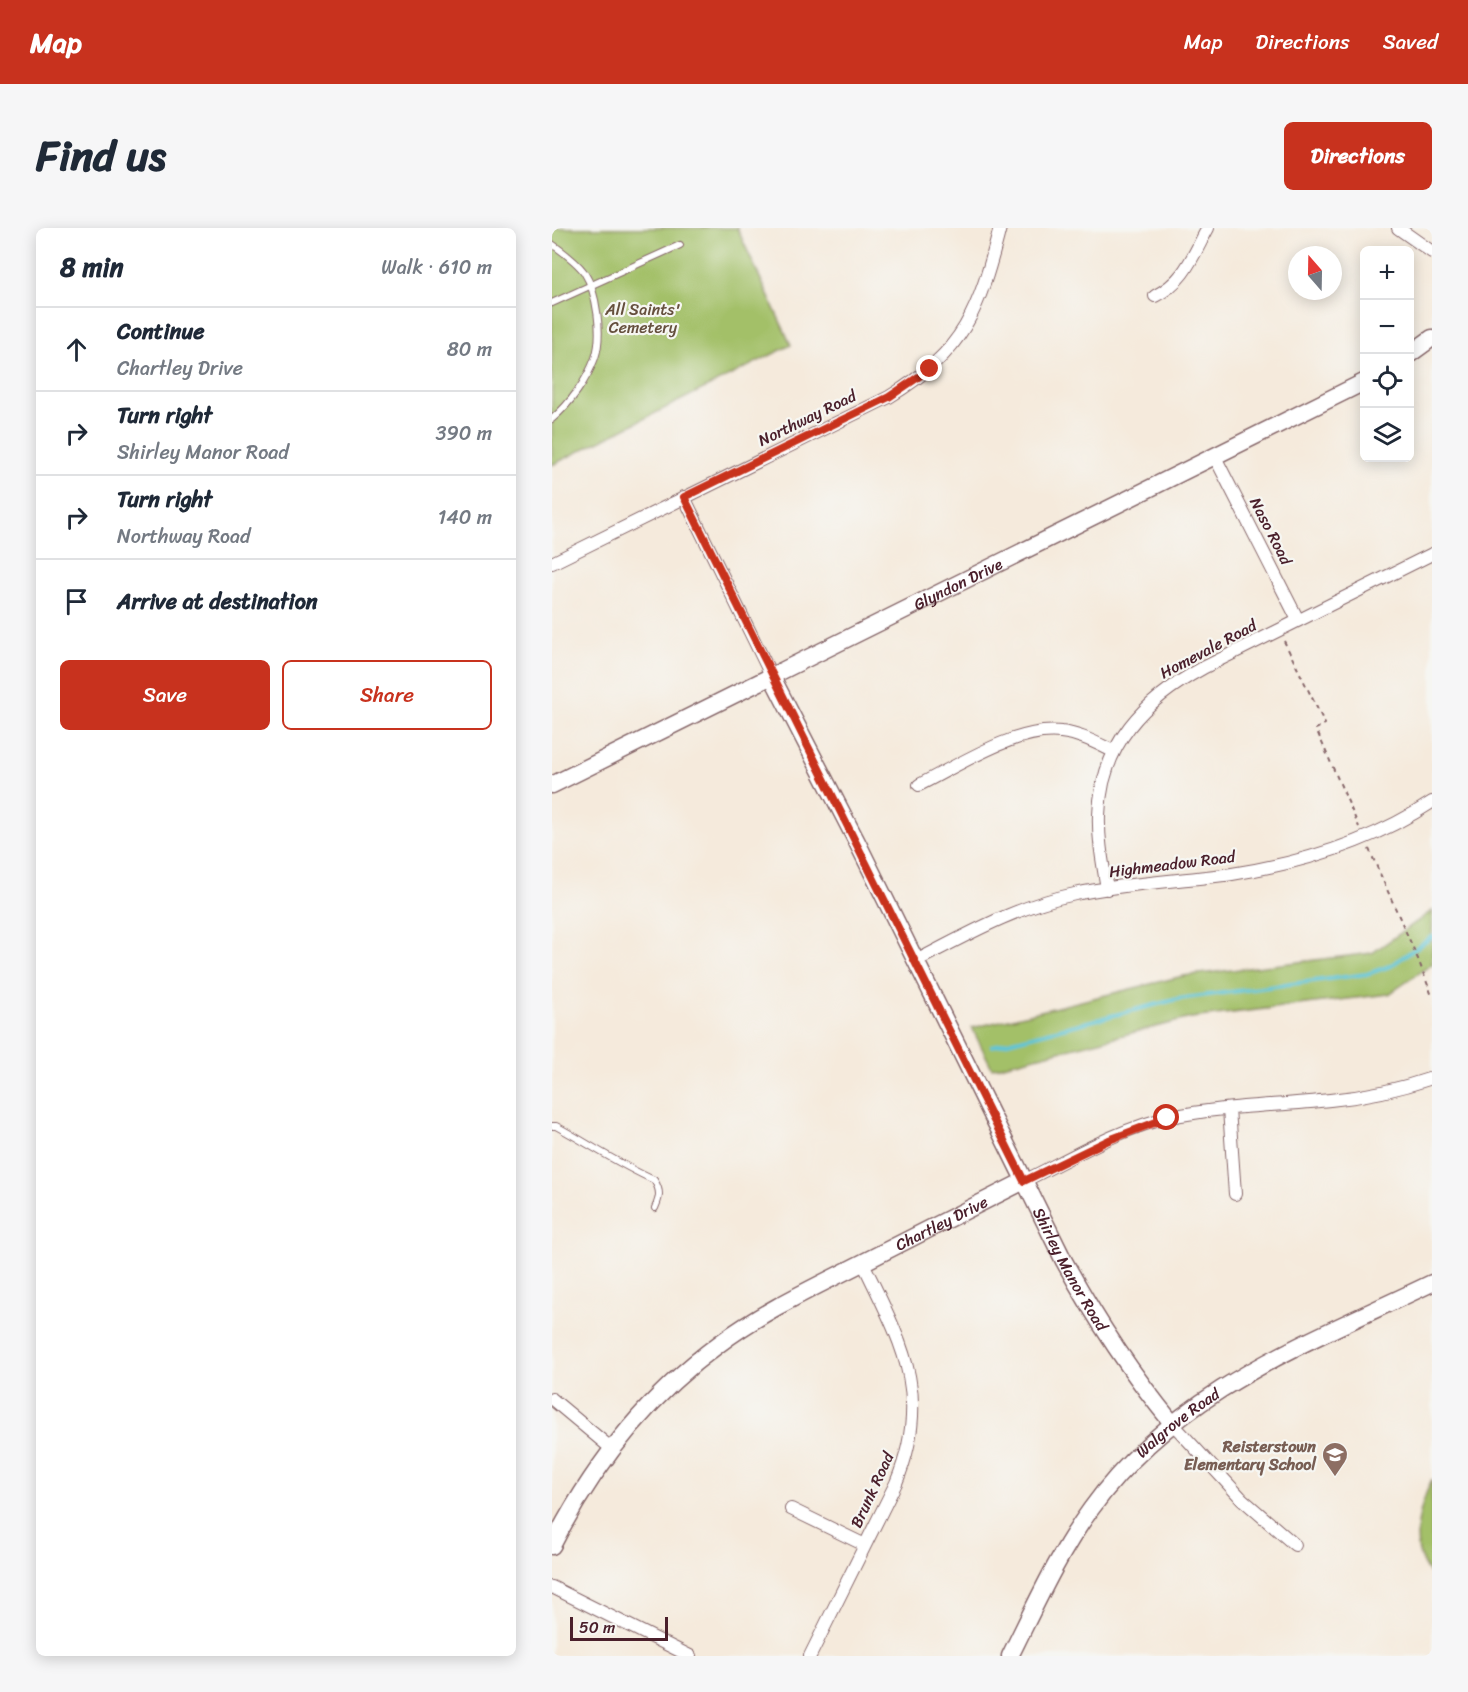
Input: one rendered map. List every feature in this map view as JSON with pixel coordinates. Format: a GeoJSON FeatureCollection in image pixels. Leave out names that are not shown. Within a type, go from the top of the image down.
{"type":"FeatureCollection","features":[{"type":"Feature","properties":{"kind":"street","name":"Northway Road"},"geometry":{"type":"LineString","coordinates":[[552,563],[889,397],[930,369],[963,329],[975,309],[986,281],[1000,228]]}},
{"type":"Feature","properties":{"kind":"street"},"geometry":{"type":"LineString","coordinates":[[1155,296],[1171,288],[1184,272],[1208,228]]}},
{"type":"Feature","properties":{"kind":"street"},"geometry":{"type":"LineString","coordinates":[[1398,228],[1432,252]]}},
{"type":"Feature","properties":{"kind":"street"},"geometry":{"type":"LineString","coordinates":[[1414,351],[1432,338]]}},
{"type":"Feature","properties":{"kind":"street","name":"Glyndon Drive"},"geometry":{"type":"LineString","coordinates":[[552,785],[1360,384]]}},
{"type":"Feature","properties":{"kind":"street","name":"Naso Road"},"geometry":{"type":"LineString","coordinates":[[1215,457],[1298,620]]}},
{"type":"Feature","properties":{"kind":"street","name":"Shirley Manor Road"},"geometry":{"type":"LineString","coordinates":[[684,497],[1024,1181],[1094,1316],[1147,1393],[1172,1423],[1242,1499],[1295,1545]]}},
{"type":"Feature","properties":{"kind":"street","name":"Homevale Road"},"geometry":{"type":"LineString","coordinates":[[1107,889],[1099,816],[1105,772],[1113,751],[1130,726],[1161,694],[1179,681],[1432,554]]}},
{"type":"Feature","properties":{"kind":"street"},"geometry":{"type":"LineString","coordinates":[[919,785],[1003,743],[1040,731],[1084,737],[1113,751]]}},
{"type":"Feature","properties":{"kind":"street","name":"Highmeadow Road"},"geometry":{"type":"LineString","coordinates":[[916,961],[1021,909],[1076,894],[1304,860],[1364,838],[1432,802]]}},
{"type":"Feature","properties":{"kind":"street","name":"Chartley Drive"},"geometry":{"type":"LineString","coordinates":[[552,1546],[583,1489],[634,1422],[660,1395],[718,1344],[745,1325],[799,1294],[1024,1181],[1142,1126],[1177,1116],[1332,1100],[1432,1078]]}},
{"type":"Feature","properties":{"kind":"street"},"geometry":{"type":"LineString","coordinates":[[1229,1109],[1235,1194]]}},
{"type":"Feature","properties":{"kind":"street","name":"Brunk Road"},"geometry":{"type":"LineString","coordinates":[[810,1656],[907,1459],[914,1409],[912,1386],[897,1333],[863,1263]]}},
{"type":"Feature","properties":{"kind":"street","name":"Walgrove Road"},"geometry":{"type":"LineString","coordinates":[[1010,1656],[1062,1554],[1090,1510],[1125,1467],[1172,1423],[1199,1402],[1261,1365],[1432,1283]]}},
{"type":"Feature","properties":{"kind":"street"},"geometry":{"type":"LineString","coordinates":[[552,1399],[612,1449]]}},
{"type":"Feature","properties":{"kind":"street"},"geometry":{"type":"LineString","coordinates":[[791,1509],[865,1545]]}},
{"type":"Feature","properties":{"kind":"street"},"geometry":{"type":"LineString","coordinates":[[552,1587],[690,1656]]}},
{"type":"Feature","properties":{"kind":"lane"},"geometry":{"type":"LineString","coordinates":[[552,244],[583,271],[595,299],[598,336],[596,356],[587,375],[574,395],[552,419]]}},
{"type":"Feature","properties":{"kind":"lane"},"geometry":{"type":"LineString","coordinates":[[552,303],[680,245]]}},
{"type":"Feature","properties":{"kind":"lane"},"geometry":{"type":"LineString","coordinates":[[552,1126],[579,1138],[600,1153],[654,1180],[660,1197],[655,1208]]}},
{"type":"Feature","properties":{"kind":"path"},"geometry":{"type":"LineString","coordinates":[[1278,630],[1325,724],[1316,729],[1418,959],[1432,996]]}},
{"type":"Feature","properties":{"kind":"green space","name":"All Saints' Cemetery"},"geometry":{"type":"Polygon","coordinates":[[[552,228],[737,228],[791,345],[552,465],[552,228]]]}},
{"type":"Feature","properties":{"kind":"green space"},"geometry":{"type":"Polygon","coordinates":[[[1432,911],[1432,964],[1389,994],[1191,1018],[992,1068],[972,1028],[1183,976],[1372,953],[1432,911]]]}},
{"type":"Feature","properties":{"kind":"green space"},"geometry":{"type":"Polygon","coordinates":[[[1432,1479],[1432,1576],[1419,1554],[1417,1528],[1419,1515],[1432,1479]]]}},
{"type":"Feature","properties":{"kind":"waterway"},"geometry":{"type":"LineString","coordinates":[[992,1046],[1178,999],[1367,974],[1390,966],[1432,937]]}},
{"type":"Feature","properties":{"kind":"place","name":"Reisterstown Elementary School"},"geometry":{"type":"Point","coordinates":[1335,1478]}},
{"type":"Feature","properties":{"kind":"route"},"geometry":{"type":"LineString","coordinates":[[930,369],[889,397],[684,497],[1024,1181],[1109,1140],[1167,1118]]}}]}
